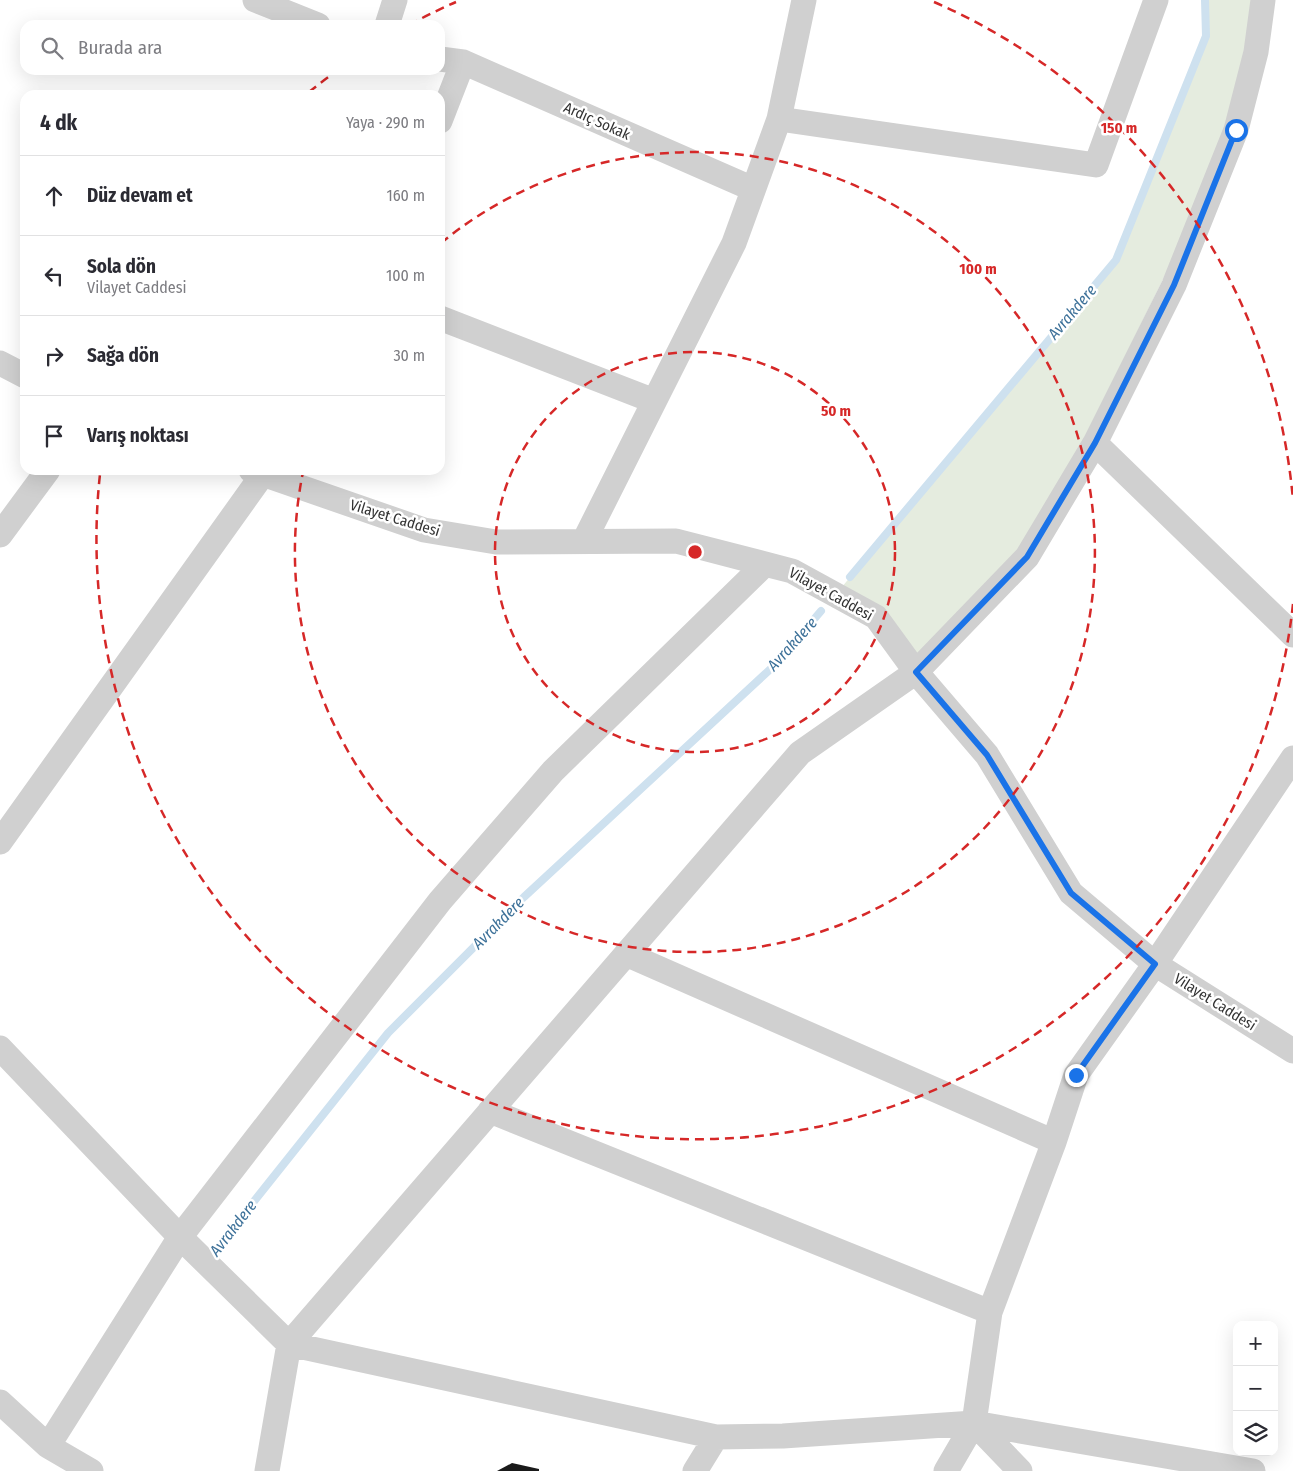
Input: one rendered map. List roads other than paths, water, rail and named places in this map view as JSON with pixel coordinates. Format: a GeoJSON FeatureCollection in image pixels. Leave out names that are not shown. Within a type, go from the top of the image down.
{"type":"FeatureCollection","features":[{"type":"Feature","properties":{"kind":"street"},"geometry":{"type":"LineString","coordinates":[[255,0],[305,20]]}},
{"type":"Feature","properties":{"kind":"street"},"geometry":{"type":"LineString","coordinates":[[389,20],[395,0]]}},
{"type":"Feature","properties":{"kind":"street"},"geometry":{"type":"LineString","coordinates":[[584,541],[734,243],[779,119],[804,0]]}},
{"type":"Feature","properties":{"kind":"street"},"geometry":{"type":"LineString","coordinates":[[779,119],[1096,165],[1156,0]]}},
{"type":"Feature","properties":{"kind":"street"},"geometry":{"type":"LineString","coordinates":[[267,1471],[289,1344],[800,753],[916,672],[1027,557],[1095,443],[1174,285],[1236,130],[1256,52],[1263,0]]}},
{"type":"Feature","properties":{"kind":"street"},"geometry":{"type":"LineString","coordinates":[[445,96],[452,60]]}},
{"type":"Feature","properties":{"kind":"street","name":"Ardıç Sokak"},"geometry":{"type":"LineString","coordinates":[[452,60],[753,189]]}},
{"type":"Feature","properties":{"kind":"street"},"geometry":{"type":"LineString","coordinates":[[445,320],[654,402]]}},
{"type":"Feature","properties":{"kind":"street"},"geometry":{"type":"LineString","coordinates":[[0,363],[20,373]]}},
{"type":"Feature","properties":{"kind":"street"},"geometry":{"type":"LineString","coordinates":[[1095,443],[1293,635]]}},
{"type":"Feature","properties":{"kind":"street"},"geometry":{"type":"LineString","coordinates":[[0,535],[44,475]]}},
{"type":"Feature","properties":{"kind":"street"},"geometry":{"type":"LineString","coordinates":[[0,842],[255,475]]}},
{"type":"Feature","properties":{"kind":"street","name":"Vilayet Caddesi"},"geometry":{"type":"LineString","coordinates":[[278,475],[300,478],[424,530],[496,542],[676,541],[792,571],[876,617],[916,672],[987,755],[1071,893],[1155,964],[1289,1041]]}},
{"type":"Feature","properties":{"kind":"street"},"geometry":{"type":"LineString","coordinates":[[48,1446],[180,1237],[440,902],[553,771],[765,564]]}},
{"type":"Feature","properties":{"kind":"street"},"geometry":{"type":"LineString","coordinates":[[946,1471],[974,1423],[990,1312],[1054,1142],[1076,1075],[1155,964],[1293,758]]}},
{"type":"Feature","properties":{"kind":"street"},"geometry":{"type":"LineString","coordinates":[[626,954],[1054,1142]]}},
{"type":"Feature","properties":{"kind":"street"},"geometry":{"type":"LineString","coordinates":[[0,1048],[180,1237],[289,1344],[716,1437],[783,1436],[974,1423],[1253,1471]]}},
{"type":"Feature","properties":{"kind":"street"},"geometry":{"type":"LineString","coordinates":[[490,1111],[990,1312]]}},
{"type":"Feature","properties":{"kind":"street"},"geometry":{"type":"LineString","coordinates":[[0,1402],[48,1446],[91,1471]]}},
{"type":"Feature","properties":{"kind":"street"},"geometry":{"type":"LineString","coordinates":[[974,1423],[1020,1471]]}},
{"type":"Feature","properties":{"kind":"street"},"geometry":{"type":"LineString","coordinates":[[695,1471],[716,1437]]}},
{"type":"Feature","properties":{"kind":"waterway","name":"Avrakdere"},"geometry":{"type":"LineString","coordinates":[[850,577],[1116,260],[1206,36],[1205,0]]}},
{"type":"Feature","properties":{"kind":"waterway","name":"Avrakdere"},"geometry":{"type":"LineString","coordinates":[[208,1259],[388,1033],[524,897],[777,663],[821,611]]}}]}
